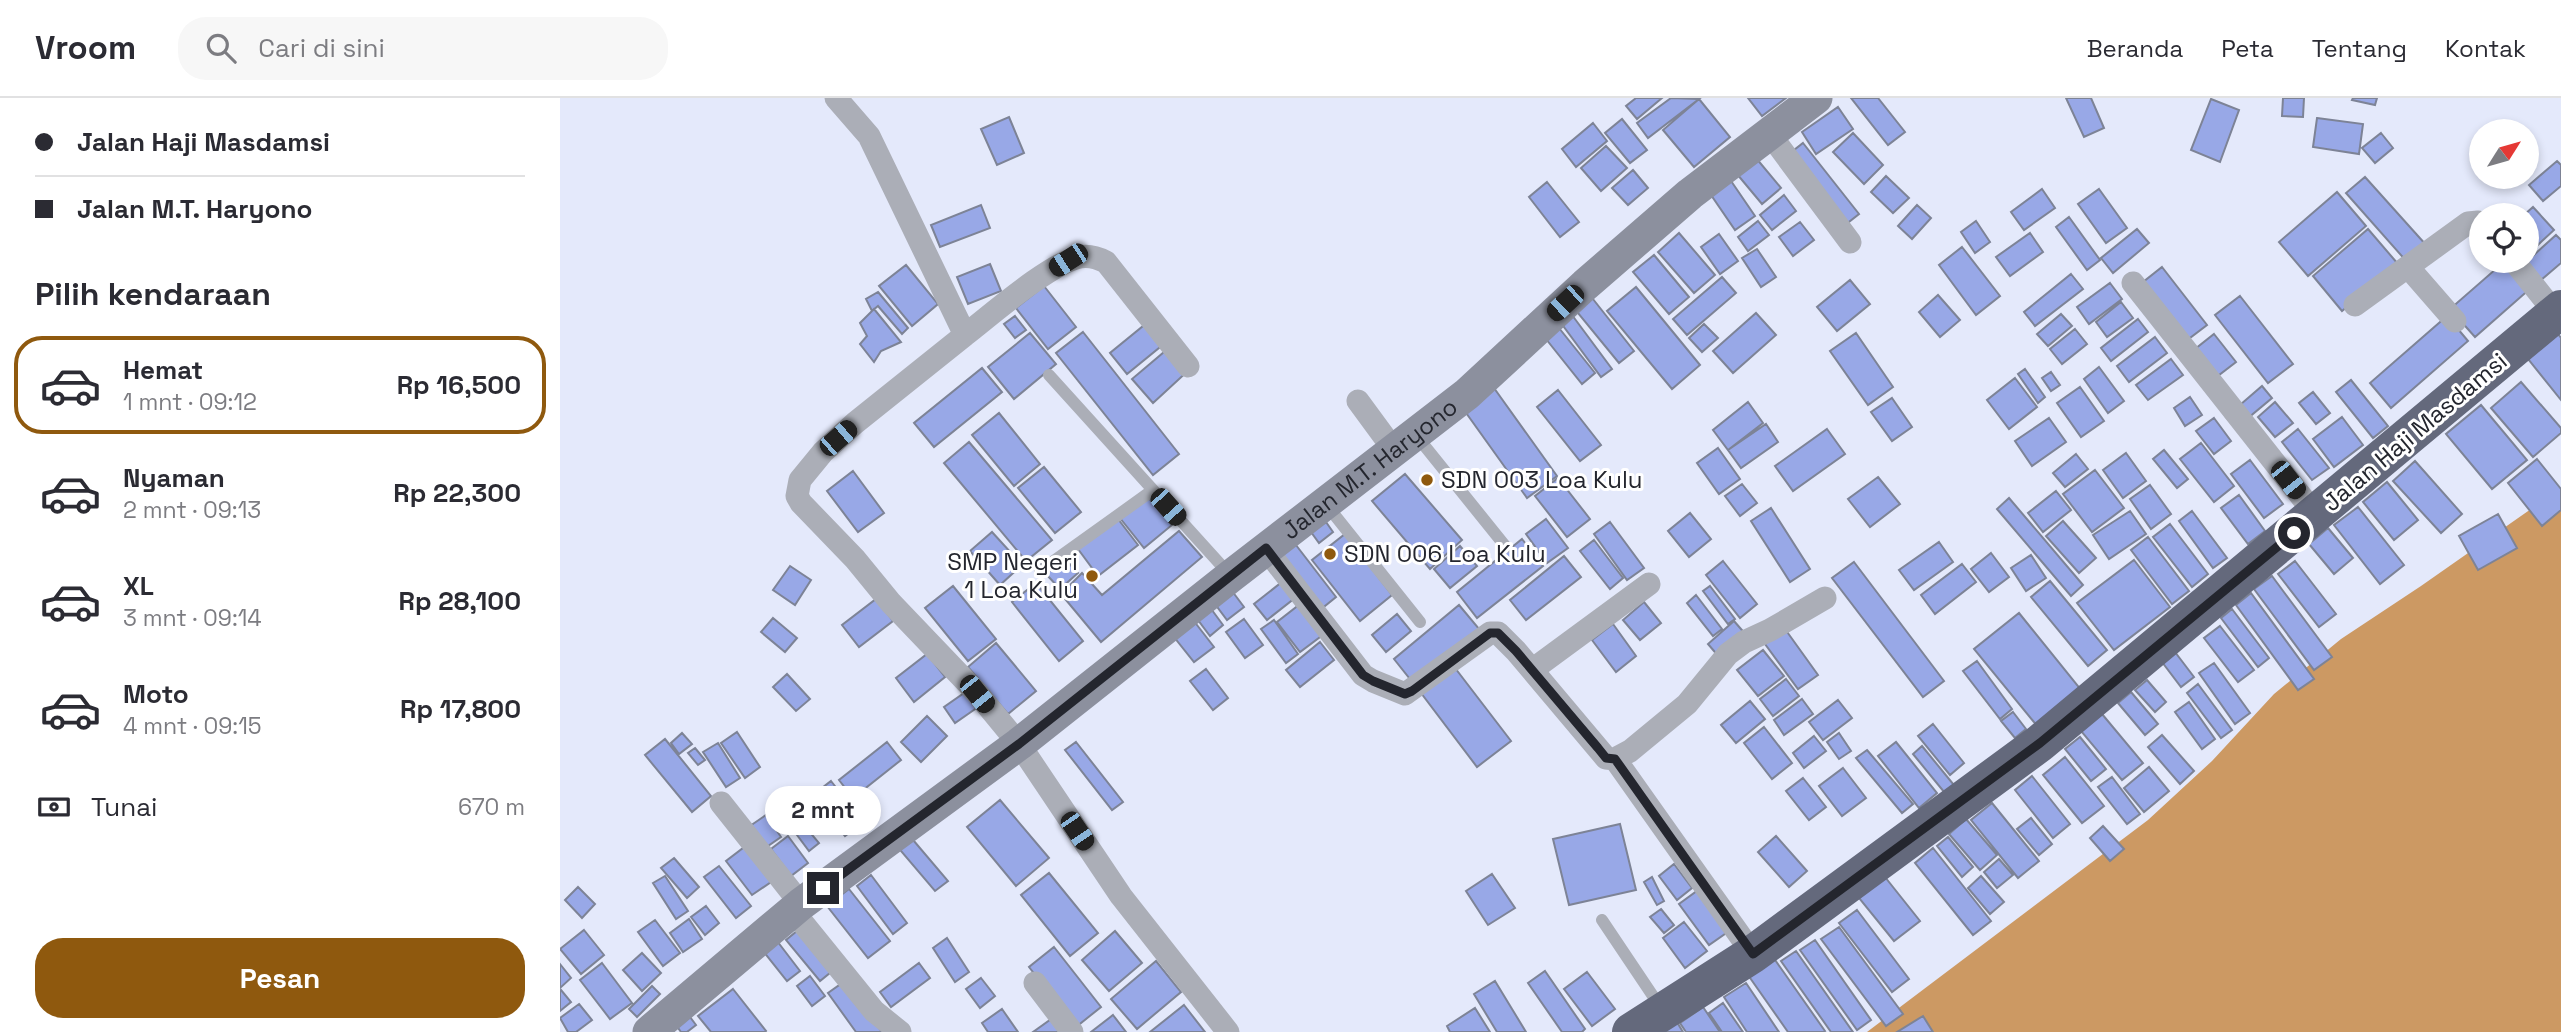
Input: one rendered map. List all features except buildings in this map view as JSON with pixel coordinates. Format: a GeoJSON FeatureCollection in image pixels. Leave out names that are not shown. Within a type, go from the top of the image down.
{"type":"FeatureCollection","features":[{"type":"Feature","properties":{"kind":"highway","name":"Jalan Haji Masdamsi"},"geometry":{"type":"LineString","coordinates":[[1631,1032],[1753,954],[2040,743],[2558,311]]}},
{"type":"Feature","properties":{"kind":"street"},"geometry":{"type":"LineString","coordinates":[[836,98],[869,136],[965,335]]}},
{"type":"Feature","properties":{"kind":"street","name":"Jalan M.T. Haryono"},"geometry":{"type":"LineString","coordinates":[[649,1032],[797,908],[1019,744],[1266,548],[1467,394],[1584,285],[1690,194],[1816,98]]}},
{"type":"Feature","properties":{"kind":"street"},"geometry":{"type":"LineString","coordinates":[[1769,133],[1850,242]]}},
{"type":"Feature","properties":{"kind":"street"},"geometry":{"type":"LineString","coordinates":[[2355,305],[2469,223]]}},
{"type":"Feature","properties":{"kind":"street"},"geometry":{"type":"LineString","coordinates":[[1188,366],[1106,262],[1091,256],[1068,260],[1028,286],[855,423],[823,452],[800,480],[797,496],[1019,744],[1121,896],[1228,1032]]}},
{"type":"Feature","properties":{"kind":"street"},"geometry":{"type":"LineString","coordinates":[[2409,267],[2455,321]]}},
{"type":"Feature","properties":{"kind":"street"},"geometry":{"type":"LineString","coordinates":[[2525,273],[2558,311]]}},
{"type":"Feature","properties":{"kind":"street"},"geometry":{"type":"LineString","coordinates":[[2133,283],[2316,515]]}},
{"type":"Feature","properties":{"kind":"street"},"geometry":{"type":"LineString","coordinates":[[1358,401],[1404,442]]}},
{"type":"Feature","properties":{"kind":"street"},"geometry":{"type":"LineString","coordinates":[[1266,548],[1363,675],[1405,694],[1490,633],[1498,633],[1606,758],[1615,759],[1630,751],[1687,704],[1728,654],[1744,642],[1770,631],[1825,598]]}},
{"type":"Feature","properties":{"kind":"street"},"geometry":{"type":"LineString","coordinates":[[1532,670],[1649,584]]}},
{"type":"Feature","properties":{"kind":"street"},"geometry":{"type":"LineString","coordinates":[[1615,759],[1753,954]]}},
{"type":"Feature","properties":{"kind":"street"},"geometry":{"type":"LineString","coordinates":[[721,803],[874,1011],[900,1032]]}},
{"type":"Feature","properties":{"kind":"street"},"geometry":{"type":"LineString","coordinates":[[1035,983],[1072,1032]]}},
{"type":"Feature","properties":{"kind":"lane"},"geometry":{"type":"LineString","coordinates":[[1049,375],[1231,576]]}},
{"type":"Feature","properties":{"kind":"lane"},"geometry":{"type":"LineString","coordinates":[[1404,442],[1506,547]]}},
{"type":"Feature","properties":{"kind":"lane"},"geometry":{"type":"LineString","coordinates":[[1040,571],[1153,490]]}},
{"type":"Feature","properties":{"kind":"lane"},"geometry":{"type":"LineString","coordinates":[[1325,503],[1420,622]]}},
{"type":"Feature","properties":{"kind":"lane"},"geometry":{"type":"LineString","coordinates":[[1602,920],[1663,1012]]}},
{"type":"Feature","properties":{"kind":"shaded area"},"geometry":{"type":"Polygon","coordinates":[[[2561,488],[2561,1032],[1867,1032],[2148,820],[2212,761],[2274,694],[2341,639],[2561,488]]]}},
{"type":"Feature","properties":{"kind":"place","name":"SDN 003 Loa Kulu"},"geometry":{"type":"Point","coordinates":[1427,480]}},
{"type":"Feature","properties":{"kind":"place","name":"SDN 006 Loa Kulu"},"geometry":{"type":"Point","coordinates":[1330,554]}},
{"type":"Feature","properties":{"kind":"place","name":"SMP Negeri 1 Loa Kulu"},"geometry":{"type":"Point","coordinates":[1092,576]}},
{"type":"Feature","properties":{"kind":"route"},"geometry":{"type":"LineString","coordinates":[[823,888],[1019,744],[1266,548],[1363,675],[1399,692],[1405,694],[1412,691],[1490,633],[1498,633],[1606,758],[1615,759],[1753,954],[2040,743],[2294,533]]}}]}
